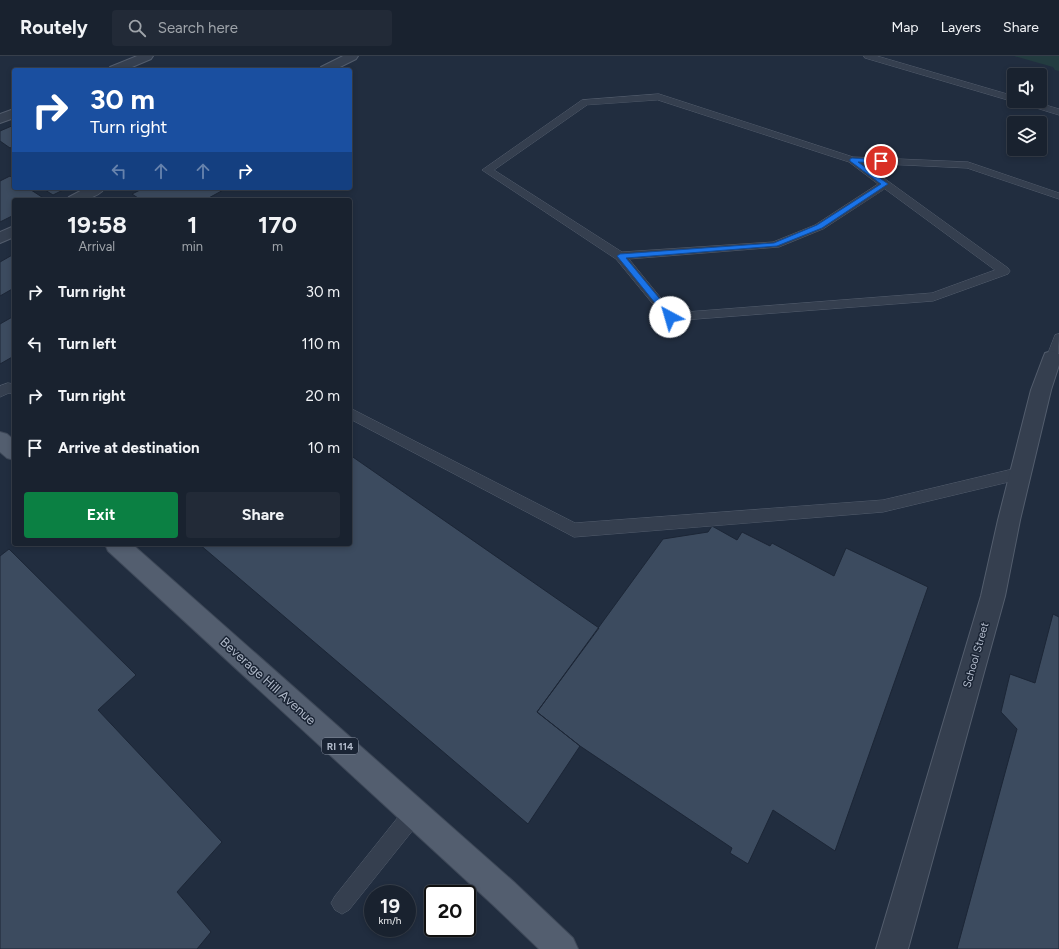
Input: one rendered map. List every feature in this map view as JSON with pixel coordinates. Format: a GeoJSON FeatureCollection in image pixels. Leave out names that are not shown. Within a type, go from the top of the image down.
{"type":"FeatureCollection","features":[{"type":"Feature","properties":{"kind":"main road","name":"Beverage Hill Avenue"},"geometry":{"type":"LineString","coordinates":[[118,546],[503,893],[562,949]]}},
{"type":"Feature","properties":{"kind":"street"},"geometry":{"type":"LineString","coordinates":[[119,68],[147,56]]}},
{"type":"Feature","properties":{"kind":"street"},"geometry":{"type":"LineString","coordinates":[[329,68],[352,56]]}},
{"type":"Feature","properties":{"kind":"street"},"geometry":{"type":"LineString","coordinates":[[0,119],[12,114]]}},
{"type":"Feature","properties":{"kind":"street"},"geometry":{"type":"LineString","coordinates":[[78,198],[93,190]]}},
{"type":"Feature","properties":{"kind":"street"},"geometry":{"type":"LineString","coordinates":[[0,238],[12,232]]}},
{"type":"Feature","properties":{"kind":"street","name":"School Street"},"geometry":{"type":"LineString","coordinates":[[892,949],[993,596],[1041,390],[1055,348]]}},
{"type":"Feature","properties":{"kind":"lane"},"geometry":{"type":"LineString","coordinates":[[868,56],[1007,96]]}},
{"type":"Feature","properties":{"kind":"lane"},"geometry":{"type":"LineString","coordinates":[[852,160],[1004,271],[933,297],[670,317],[620,256],[486,170],[585,102],[659,97],[852,160],[968,165],[1059,196]]}},
{"type":"Feature","properties":{"kind":"lane"},"geometry":{"type":"LineString","coordinates":[[1046,108],[1059,112]]}},
{"type":"Feature","properties":{"kind":"lane"},"geometry":{"type":"LineString","coordinates":[[620,256],[775,245],[819,227],[885,184]]}},
{"type":"Feature","properties":{"kind":"lane"},"geometry":{"type":"LineString","coordinates":[[352,414],[574,530],[883,506],[1021,473]]}},
{"type":"Feature","properties":{"kind":"lane"},"geometry":{"type":"LineString","coordinates":[[342,904],[414,813]]}},
{"type":"Feature","properties":{"kind":"green space"},"geometry":{"type":"Polygon","coordinates":[[[1014,56],[1059,56],[1059,71],[1055,70],[1053,67],[1014,56]]]}},
{"type":"Feature","properties":{"kind":"building"},"geometry":{"type":"Polygon","coordinates":[[[12,126],[12,147],[10,148],[0,141],[0,131],[12,126]]]}},
{"type":"Feature","properties":{"kind":"building"},"geometry":{"type":"Polygon","coordinates":[[[10,176],[12,178],[12,190],[31,190],[43,198],[12,198],[12,216],[0,222],[0,181],[10,176]]]}},
{"type":"Feature","properties":{"kind":"building"},"geometry":{"type":"Polygon","coordinates":[[[45,190],[63,190],[53,195],[45,190]]]}},
{"type":"Feature","properties":{"kind":"building"},"geometry":{"type":"Polygon","coordinates":[[[140,190],[223,190],[209,198],[138,198],[132,194],[140,190]]]}},
{"type":"Feature","properties":{"kind":"building"},"geometry":{"type":"Polygon","coordinates":[[[12,255],[12,289],[0,296],[0,262],[12,255]]]}},
{"type":"Feature","properties":{"kind":"building"},"geometry":{"type":"Polygon","coordinates":[[[12,317],[12,357],[0,364],[0,324],[12,317]]]}},
{"type":"Feature","properties":{"kind":"building"},"geometry":{"type":"Polygon","coordinates":[[[352,456],[599,628],[537,712],[580,746],[528,824],[201,546],[352,546],[352,456]]]}},
{"type":"Feature","properties":{"kind":"building"},"geometry":{"type":"Polygon","coordinates":[[[712,526],[737,540],[742,532],[770,546],[772,543],[834,576],[846,548],[928,587],[835,851],[773,810],[748,864],[730,853],[732,848],[580,746],[537,712],[663,539],[708,532],[712,526]]]}},
{"type":"Feature","properties":{"kind":"building"},"geometry":{"type":"Polygon","coordinates":[[[9,549],[136,675],[98,710],[222,842],[177,892],[211,932],[197,949],[0,949],[0,556],[9,549]]]}},
{"type":"Feature","properties":{"kind":"building"},"geometry":{"type":"Polygon","coordinates":[[[1053,614],[1059,617],[1059,949],[957,949],[1017,729],[1001,712],[1010,674],[1035,683],[1053,614]]]}},
{"type":"Feature","properties":{"kind":"route"},"geometry":{"type":"LineString","coordinates":[[670,317],[620,256],[775,245],[819,227],[885,184],[852,160],[881,161]]}}]}
